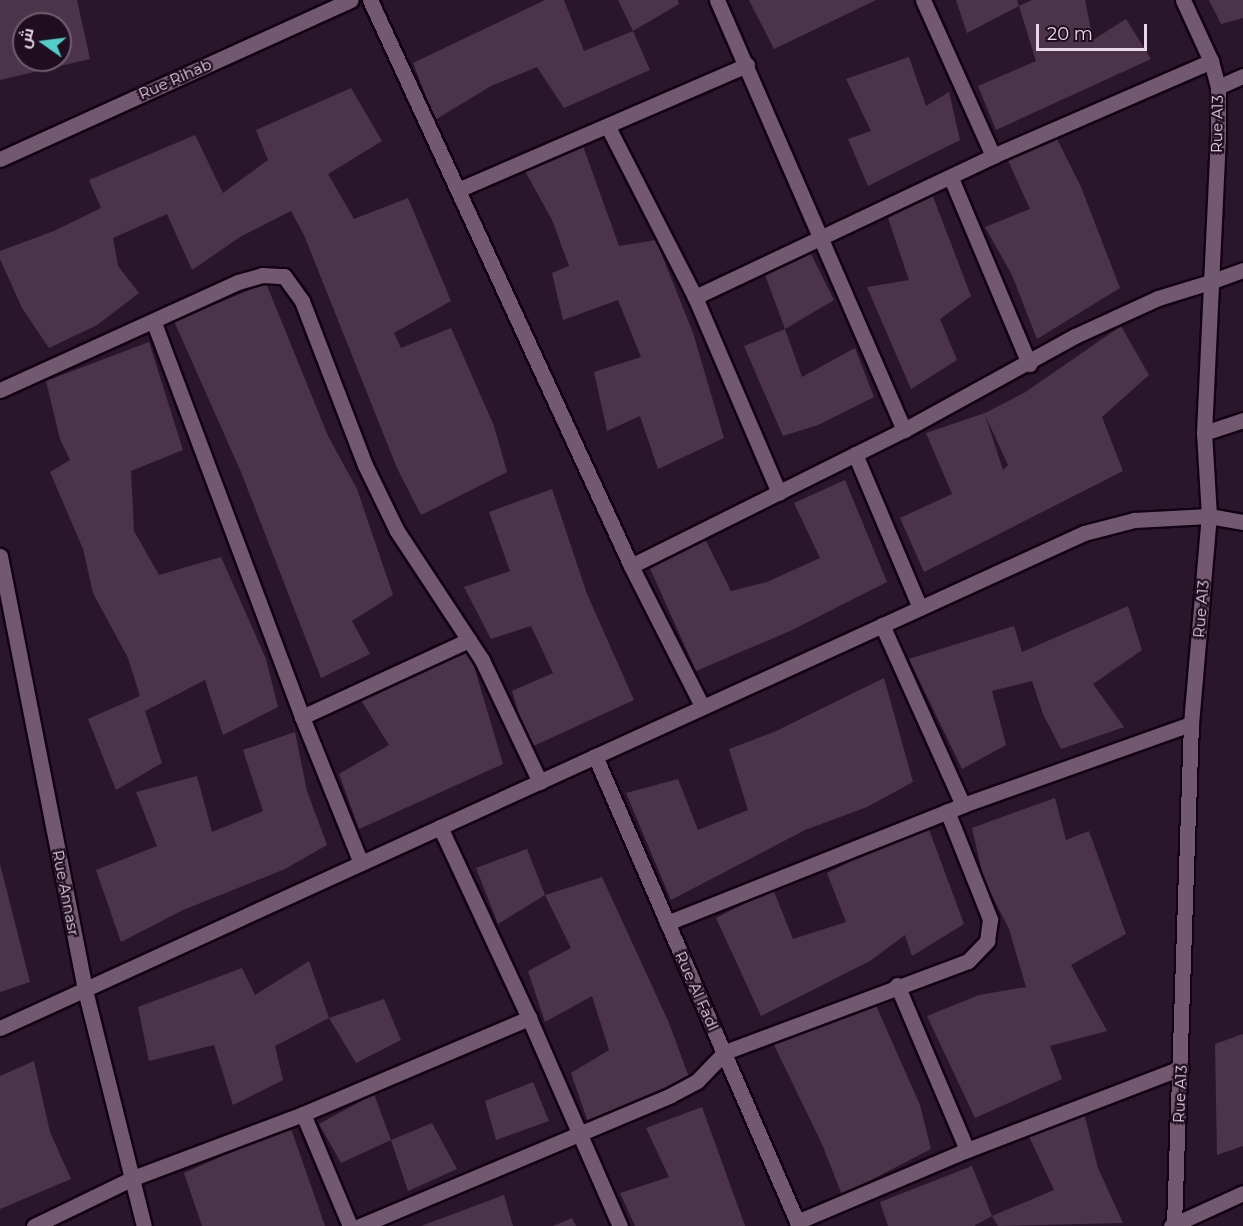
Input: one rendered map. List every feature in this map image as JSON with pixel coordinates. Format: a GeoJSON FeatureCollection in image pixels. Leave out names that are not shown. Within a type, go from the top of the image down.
{"type":"FeatureCollection","features":[{"type":"Feature","properties":{"kind":"street","name":"Rue Rihab"},"geometry":{"type":"LineString","coordinates":[[0,159],[351,0]]}},
{"type":"Feature","properties":{"kind":"street"},"geometry":{"type":"LineString","coordinates":[[370,0],[631,566],[702,706]]}},
{"type":"Feature","properties":{"kind":"street"},"geometry":{"type":"LineString","coordinates":[[717,0],[904,430]]}},
{"type":"Feature","properties":{"kind":"street"},"geometry":{"type":"LineString","coordinates":[[923,0],[993,156]]}},
{"type":"Feature","properties":{"kind":"street","name":"Rue A13"},"geometry":{"type":"LineString","coordinates":[[1172,1225],[1181,1068],[1191,724],[1209,516],[1204,433],[1218,87],[1211,61],[1183,0]]}},
{"type":"Feature","properties":{"kind":"street"},"geometry":{"type":"LineString","coordinates":[[695,297],[820,236],[951,178],[993,156],[1211,61]]}},
{"type":"Feature","properties":{"kind":"street"},"geometry":{"type":"LineString","coordinates":[[458,190],[747,65]]}},
{"type":"Feature","properties":{"kind":"street"},"geometry":{"type":"LineString","coordinates":[[1218,87],[1243,76]]}},
{"type":"Feature","properties":{"kind":"street"},"geometry":{"type":"LineString","coordinates":[[608,127],[695,297],[778,493]]}},
{"type":"Feature","properties":{"kind":"street"},"geometry":{"type":"LineString","coordinates":[[951,178],[1029,364]]}},
{"type":"Feature","properties":{"kind":"street"},"geometry":{"type":"LineString","coordinates":[[631,566],[904,430],[1121,314],[1243,270]]}},
{"type":"Feature","properties":{"kind":"street"},"geometry":{"type":"LineString","coordinates":[[0,390],[262,275],[284,276],[294,284],[365,465],[398,531],[469,640],[540,782]]}},
{"type":"Feature","properties":{"kind":"street"},"geometry":{"type":"LineString","coordinates":[[154,323],[302,717],[361,863]]}},
{"type":"Feature","properties":{"kind":"street"},"geometry":{"type":"LineString","coordinates":[[1204,433],[1243,420]]}},
{"type":"Feature","properties":{"kind":"street"},"geometry":{"type":"LineString","coordinates":[[855,454],[920,608]]}},
{"type":"Feature","properties":{"kind":"street"},"geometry":{"type":"LineString","coordinates":[[0,1028],[1084,533],[1134,520],[1209,516],[1243,522]]}},
{"type":"Feature","properties":{"kind":"street","name":"Rue Annasr"},"geometry":{"type":"LineString","coordinates":[[0,556],[85,990],[144,1226]]}},
{"type":"Feature","properties":{"kind":"street"},"geometry":{"type":"LineString","coordinates":[[882,625],[963,805]]}},
{"type":"Feature","properties":{"kind":"street"},"geometry":{"type":"LineString","coordinates":[[302,717],[469,640]]}},
{"type":"Feature","properties":{"kind":"street"},"geometry":{"type":"LineString","coordinates":[[667,923],[947,811],[1191,724]]}},
{"type":"Feature","properties":{"kind":"street","name":"Rue Al Fadl"},"geometry":{"type":"LineString","coordinates":[[595,756],[798,1224]]}},
{"type":"Feature","properties":{"kind":"street"},"geometry":{"type":"LineString","coordinates":[[360,1226],[697,1081],[725,1052],[897,985],[968,961],[987,941],[990,919],[947,811]]}},
{"type":"Feature","properties":{"kind":"street"},"geometry":{"type":"LineString","coordinates":[[440,827],[529,1018],[620,1226]]}},
{"type":"Feature","properties":{"kind":"street"},"geometry":{"type":"LineString","coordinates":[[897,985],[968,1150]]}},
{"type":"Feature","properties":{"kind":"street"},"geometry":{"type":"LineString","coordinates":[[34,1226],[133,1178],[303,1114],[529,1018]]}},
{"type":"Feature","properties":{"kind":"street"},"geometry":{"type":"LineString","coordinates":[[798,1224],[968,1150],[1181,1068]]}},
{"type":"Feature","properties":{"kind":"street"},"geometry":{"type":"LineString","coordinates":[[303,1114],[350,1226]]}},
{"type":"Feature","properties":{"kind":"street"},"geometry":{"type":"LineString","coordinates":[[1172,1225],[1243,1192]]}},
{"type":"Feature","properties":{"kind":"building"},"geometry":{"type":"Polygon","coordinates":[[[0,0],[77,0],[90,59],[72,63],[72,12],[12,12],[12,72],[34,72],[0,80],[0,0]]]}},
{"type":"Feature","properties":{"kind":"building"},"geometry":{"type":"Polygon","coordinates":[[[545,0],[564,0],[584,51],[633,31],[650,70],[564,108],[537,67],[491,86],[435,120],[413,63],[545,0]]]}},
{"type":"Feature","properties":{"kind":"building"},"geometry":{"type":"Polygon","coordinates":[[[618,0],[678,0],[679,4],[633,31],[618,0]]]}},
{"type":"Feature","properties":{"kind":"building"},"geometry":{"type":"Polygon","coordinates":[[[749,0],[876,0],[774,49],[749,0]]]}},
{"type":"Feature","properties":{"kind":"building"},"geometry":{"type":"Polygon","coordinates":[[[956,0],[1017,0],[1019,6],[967,33],[956,0]]]}},
{"type":"Feature","properties":{"kind":"building"},"geometry":{"type":"Polygon","coordinates":[[[1032,0],[1085,0],[1093,40],[1126,19],[1151,59],[996,130],[978,86],[1036,61],[1019,6],[1032,0]]]}},
{"type":"Feature","properties":{"kind":"building"},"geometry":{"type":"Polygon","coordinates":[[[1209,0],[1243,0],[1243,18],[1221,24],[1209,0]]]}},
{"type":"Feature","properties":{"kind":"building"},"geometry":{"type":"Polygon","coordinates":[[[909,57],[926,106],[949,92],[960,140],[868,186],[848,139],[871,131],[846,79],[909,57]]]}},
{"type":"Feature","properties":{"kind":"building"},"geometry":{"type":"Polygon","coordinates":[[[351,88],[382,141],[328,174],[354,219],[408,198],[451,301],[394,333],[401,348],[451,328],[494,426],[507,472],[421,515],[397,468],[304,235],[291,211],[240,237],[192,270],[167,214],[113,238],[118,266],[139,293],[97,325],[49,348],[22,308],[0,259],[0,251],[54,231],[101,208],[89,180],[195,135],[223,193],[268,160],[256,130],[351,88]]]}},
{"type":"Feature","properties":{"kind":"building"},"geometry":{"type":"Polygon","coordinates":[[[1057,139],[1081,187],[1120,288],[1037,339],[1012,275],[985,227],[1030,209],[1006,156],[1057,139]]]}},
{"type":"Feature","properties":{"kind":"building"},"geometry":{"type":"Polygon","coordinates":[[[583,146],[619,246],[656,240],[693,333],[724,438],[658,469],[640,416],[607,431],[594,372],[641,357],[618,300],[563,320],[552,273],[569,266],[552,220],[525,171],[583,146]]]}},
{"type":"Feature","properties":{"kind":"building"},"geometry":{"type":"Polygon","coordinates":[[[932,194],[971,296],[940,319],[957,360],[911,389],[867,287],[909,280],[888,218],[932,194]]]}},
{"type":"Feature","properties":{"kind":"building"},"geometry":{"type":"Polygon","coordinates":[[[808,248],[834,300],[785,329],[764,272],[808,248]]]}},
{"type":"Feature","properties":{"kind":"building"},"geometry":{"type":"Polygon","coordinates":[[[266,283],[328,436],[357,489],[393,595],[352,621],[370,654],[321,678],[241,472],[174,321],[266,283]]]}},
{"type":"Feature","properties":{"kind":"building"},"geometry":{"type":"Polygon","coordinates":[[[1121,326],[1149,375],[1102,417],[1123,471],[924,572],[900,518],[952,494],[926,433],[985,413],[1024,393],[1121,326]],[[985,415],[1003,470],[1008,465],[985,415]]]}},
{"type":"Feature","properties":{"kind":"building"},"geometry":{"type":"Polygon","coordinates":[[[785,329],[802,377],[855,348],[874,397],[818,425],[783,436],[744,346],[785,329]]]}},
{"type":"Feature","properties":{"kind":"building"},"geometry":{"type":"Polygon","coordinates":[[[149,342],[183,450],[131,471],[134,531],[159,575],[221,557],[266,659],[278,707],[223,735],[205,680],[145,711],[162,763],[116,790],[88,719],[140,696],[128,658],[93,593],[83,549],[50,472],[70,460],[60,439],[46,381],[149,342]]]}},
{"type":"Feature","properties":{"kind":"building"},"geometry":{"type":"Polygon","coordinates":[[[845,480],[887,582],[790,631],[696,671],[648,564],[702,533],[731,591],[767,582],[820,558],[794,503],[845,480]]]}},
{"type":"Feature","properties":{"kind":"building"},"geometry":{"type":"Polygon","coordinates":[[[552,489],[587,594],[634,700],[529,748],[512,691],[553,673],[531,626],[491,639],[464,587],[510,571],[489,512],[552,489]]]}},
{"type":"Feature","properties":{"kind":"building"},"geometry":{"type":"Polygon","coordinates":[[[1128,606],[1142,650],[1093,684],[1124,727],[1061,749],[1043,714],[1032,681],[992,691],[1006,745],[962,769],[909,659],[1014,626],[1022,652],[1128,606]]]}},
{"type":"Feature","properties":{"kind":"building"},"geometry":{"type":"Polygon","coordinates":[[[468,646],[503,764],[359,829],[339,774],[389,745],[359,697],[468,646]]]}},
{"type":"Feature","properties":{"kind":"building"},"geometry":{"type":"Polygon","coordinates":[[[884,678],[913,782],[867,807],[805,830],[671,900],[626,793],[678,779],[698,830],[748,810],[729,749],[774,732],[884,678]]]}},
{"type":"Feature","properties":{"kind":"building"},"geometry":{"type":"Polygon","coordinates":[[[295,732],[307,791],[327,845],[285,869],[183,910],[121,942],[96,870],[157,846],[136,792],[197,776],[212,832],[263,811],[243,750],[295,732]]]}},
{"type":"Feature","properties":{"kind":"building"},"geometry":{"type":"Polygon","coordinates":[[[1055,798],[1066,840],[1089,831],[1126,934],[1071,965],[1107,1031],[1050,1046],[1062,1079],[975,1118],[927,1016],[979,995],[1026,987],[1009,929],[984,880],[972,828],[1055,798]]]}},
{"type":"Feature","properties":{"kind":"building"},"geometry":{"type":"Polygon","coordinates":[[[927,824],[964,924],[912,956],[905,935],[870,961],[761,1016],[716,918],[773,889],[793,939],[846,922],[827,873],[927,824]]]}},
{"type":"Feature","properties":{"kind":"building"},"geometry":{"type":"Polygon","coordinates":[[[527,849],[545,895],[498,924],[476,868],[527,849]]]}},
{"type":"Feature","properties":{"kind":"building"},"geometry":{"type":"Polygon","coordinates":[[[0,864],[30,982],[0,992],[0,864]]]}},
{"type":"Feature","properties":{"kind":"building"},"geometry":{"type":"Polygon","coordinates":[[[602,877],[669,1023],[690,1080],[588,1122],[571,1073],[609,1050],[592,996],[545,1022],[528,971],[571,948],[545,895],[602,877]]]}},
{"type":"Feature","properties":{"kind":"building"},"geometry":{"type":"Polygon","coordinates":[[[309,961],[329,1018],[275,1046],[283,1080],[233,1105],[214,1045],[149,1061],[138,1007],[242,968],[255,995],[309,961]]]}},
{"type":"Feature","properties":{"kind":"building"},"geometry":{"type":"Polygon","coordinates":[[[384,999],[401,1040],[356,1063],[329,1018],[384,999]]]}},
{"type":"Feature","properties":{"kind":"building"},"geometry":{"type":"Polygon","coordinates":[[[874,1001],[920,1105],[931,1149],[842,1195],[822,1144],[774,1045],[874,1001]]]}},
{"type":"Feature","properties":{"kind":"building"},"geometry":{"type":"Polygon","coordinates":[[[1243,1034],[1243,1146],[1217,1155],[1215,1044],[1243,1034]]]}},
{"type":"Feature","properties":{"kind":"building"},"geometry":{"type":"Polygon","coordinates":[[[34,1061],[50,1132],[71,1179],[0,1209],[0,1076],[34,1061]]]}},
{"type":"Feature","properties":{"kind":"building"},"geometry":{"type":"Polygon","coordinates":[[[533,1082],[549,1121],[496,1140],[485,1101],[533,1082]]]}},
{"type":"Feature","properties":{"kind":"building"},"geometry":{"type":"Polygon","coordinates":[[[374,1094],[391,1140],[341,1163],[319,1124],[374,1094]]]}},
{"type":"Feature","properties":{"kind":"building"},"geometry":{"type":"Polygon","coordinates":[[[702,1107],[745,1226],[635,1226],[620,1193],[669,1177],[646,1128],[702,1107]]]}},
{"type":"Feature","properties":{"kind":"building"},"geometry":{"type":"Polygon","coordinates":[[[1084,1113],[1098,1168],[1123,1223],[998,1226],[992,1216],[1054,1190],[1026,1130],[1084,1113]]]}},
{"type":"Feature","properties":{"kind":"building"},"geometry":{"type":"Polygon","coordinates":[[[432,1123],[457,1169],[408,1191],[391,1140],[432,1123]]]}},
{"type":"Feature","properties":{"kind":"building"},"geometry":{"type":"Polygon","coordinates":[[[290,1126],[325,1226],[202,1226],[184,1173],[290,1126]]]}},
{"type":"Feature","properties":{"kind":"building"},"geometry":{"type":"Polygon","coordinates":[[[972,1166],[992,1216],[974,1226],[888,1226],[880,1202],[972,1166]]]}},
{"type":"Feature","properties":{"kind":"building"},"geometry":{"type":"Polygon","coordinates":[[[504,1195],[513,1226],[421,1226],[504,1195]]]}},
{"type":"Feature","properties":{"kind":"building"},"geometry":{"type":"Polygon","coordinates":[[[572,1218],[576,1226],[553,1226],[572,1218]]]}}]}
